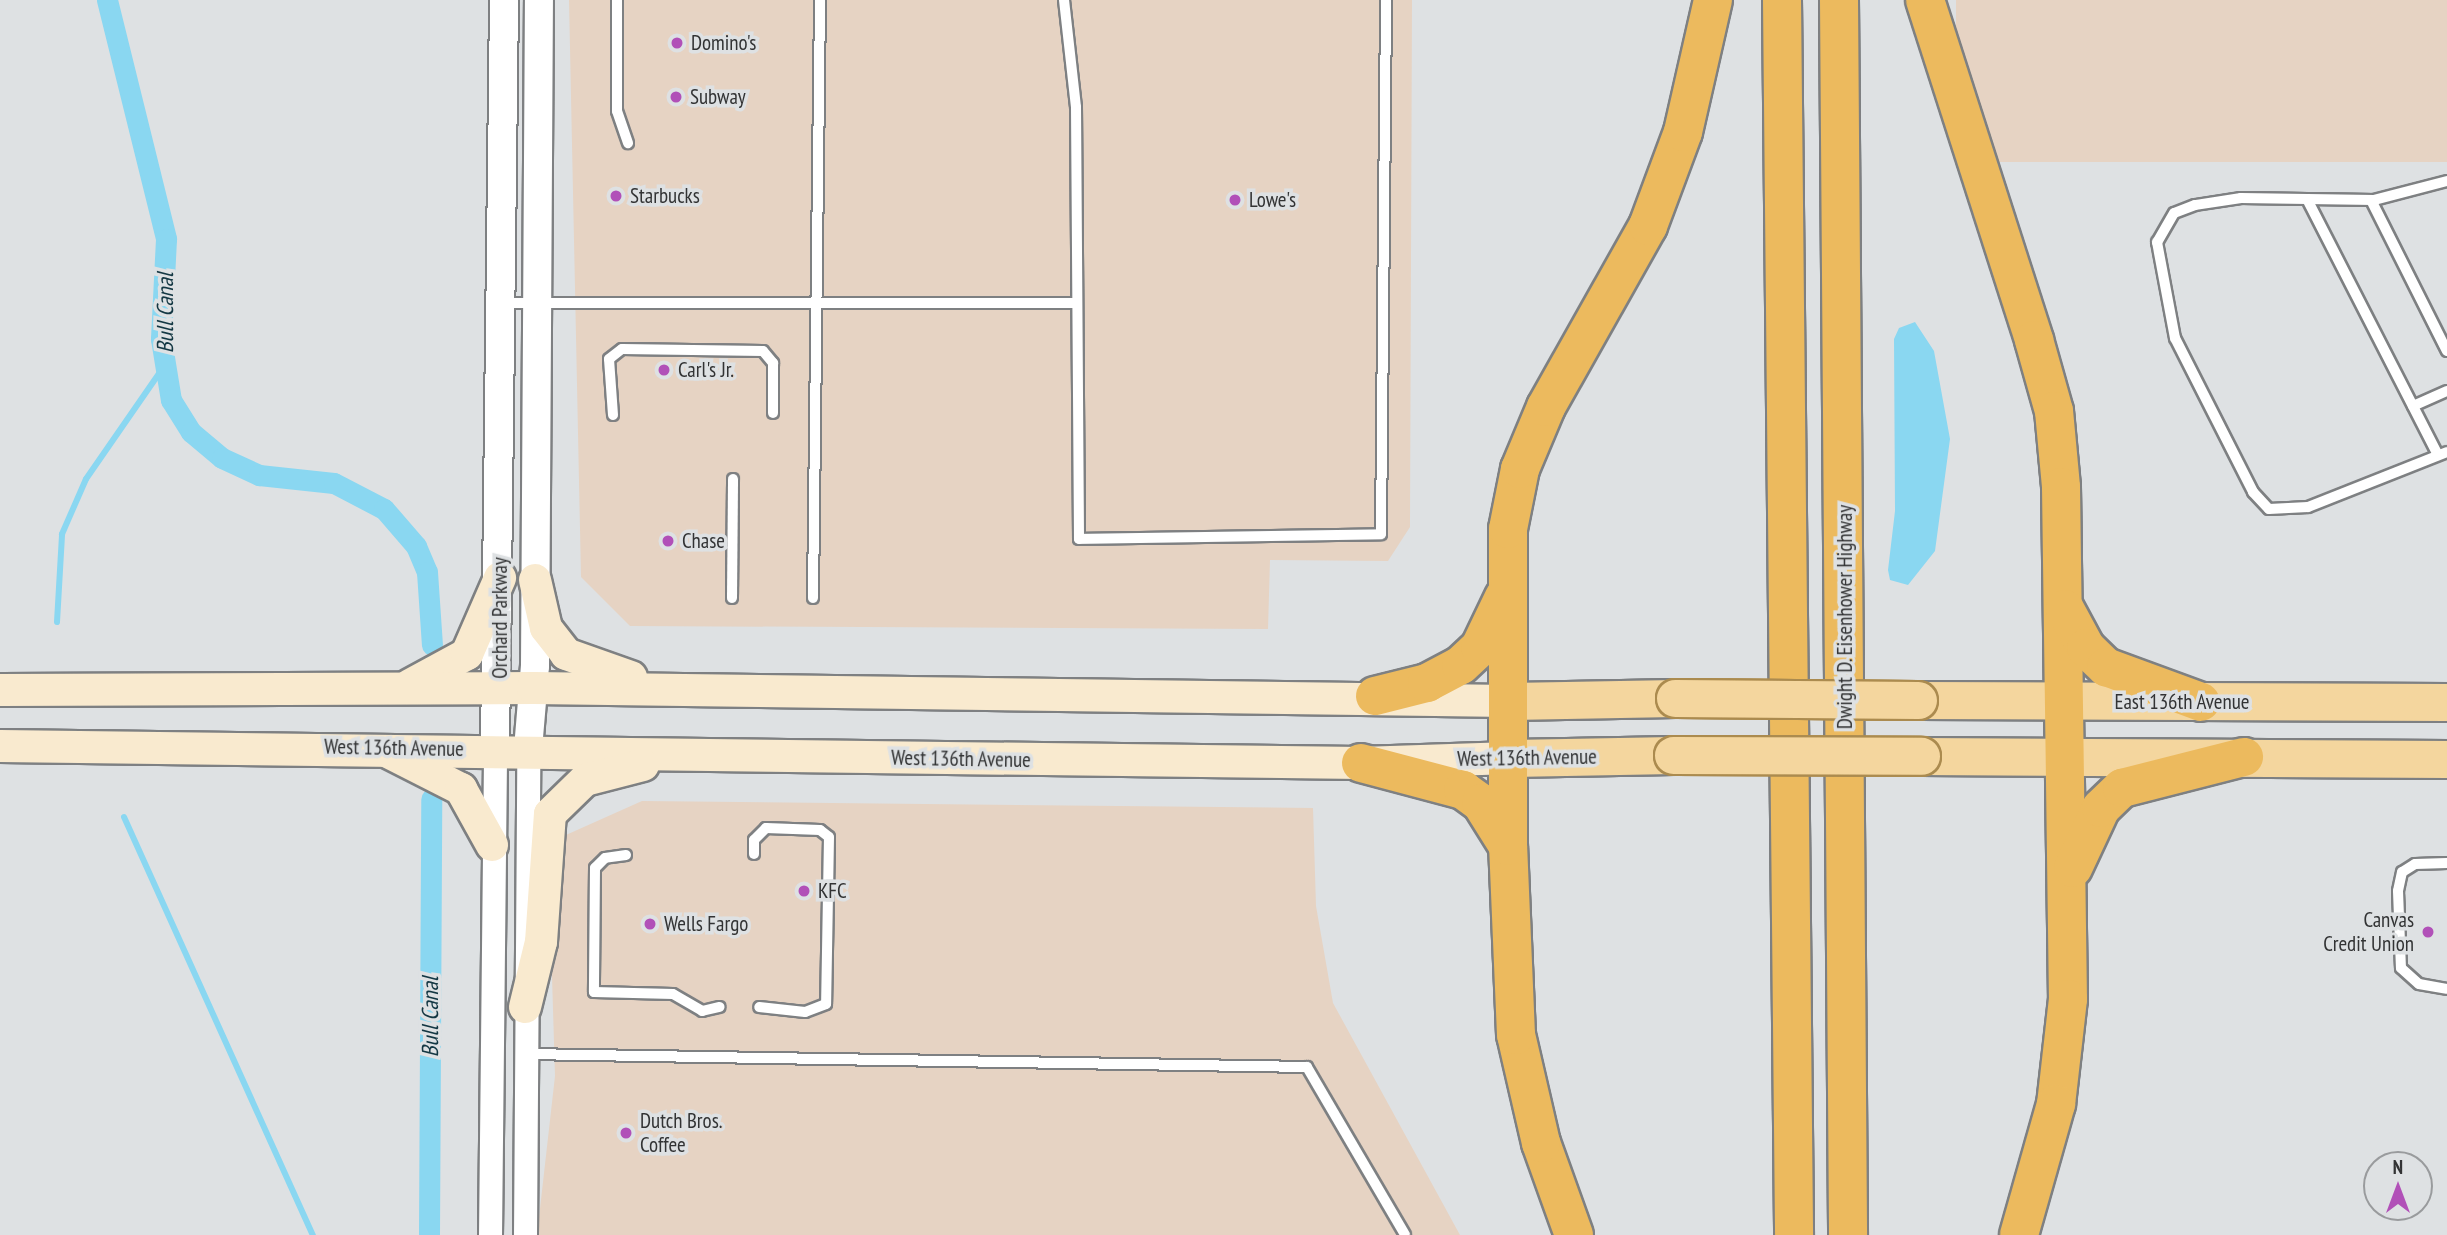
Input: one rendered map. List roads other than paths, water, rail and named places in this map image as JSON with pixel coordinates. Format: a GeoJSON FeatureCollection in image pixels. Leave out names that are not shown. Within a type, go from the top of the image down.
{"type":"FeatureCollection","features":[{"type":"Feature","properties":{"kind":"highway"},"geometry":{"type":"LineString","coordinates":[[1574,1235],[1537,1132],[1516,1035],[1508,846],[1511,758],[1508,529],[1520,469],[1546,407],[1648,226],[1690,108],[1713,0]]}},
{"type":"Feature","properties":{"kind":"highway"},"geometry":{"type":"LineString","coordinates":[[1762,0],[1770,1235]]}},
{"type":"Feature","properties":{"kind":"highway"},"geometry":{"type":"LineString","coordinates":[[1782,0],[1794,1235]]}},
{"type":"Feature","properties":{"kind":"highway"},"geometry":{"type":"LineString","coordinates":[[1818,0],[1827,1235]]}},
{"type":"Feature","properties":{"kind":"highway","name":"Dwight D. Eisenhower Highway"},"geometry":{"type":"LineString","coordinates":[[1839,0],[1848,1235]]}},
{"type":"Feature","properties":{"kind":"highway"},"geometry":{"type":"LineString","coordinates":[[1925,0],[2054,411],[2064,605],[2069,876],[2068,999],[2056,1104],[2019,1235]]}},
{"type":"Feature","properties":{"kind":"highway"},"geometry":{"type":"LineString","coordinates":[[1375,696],[1439,678],[1468,660],[1507,592]]}},
{"type":"Feature","properties":{"kind":"highway"},"geometry":{"type":"LineString","coordinates":[[2064,605],[2086,648],[2106,667],[2201,702]]}},
{"type":"Feature","properties":{"kind":"highway"},"geometry":{"type":"LineString","coordinates":[[2069,876],[2101,808],[2122,788],[2244,757]]}},
{"type":"Feature","properties":{"kind":"highway"},"geometry":{"type":"LineString","coordinates":[[1361,763],[1463,790],[1481,803],[1508,846]]}},
{"type":"Feature","properties":{"kind":"main road"},"geometry":{"type":"LineString","coordinates":[[393,689],[426,680],[467,654],[500,578]]}},
{"type":"Feature","properties":{"kind":"main road"},"geometry":{"type":"LineString","coordinates":[[535,580],[545,628],[566,654],[589,666],[683,690]]}},
{"type":"Feature","properties":{"kind":"main road"},"geometry":{"type":"LineString","coordinates":[[0,690],[533,688],[1375,696],[1510,701]]}},
{"type":"Feature","properties":{"kind":"main road","name":"East 136th Avenue"},"geometry":{"type":"LineString","coordinates":[[1510,701],[1675,698],[2447,702]]}},
{"type":"Feature","properties":{"kind":"main road","name":"West 136th Avenue"},"geometry":{"type":"LineString","coordinates":[[0,746],[528,749],[685,756],[1361,763],[1673,755],[2067,757]]}},
{"type":"Feature","properties":{"kind":"main road"},"geometry":{"type":"LineString","coordinates":[[375,748],[461,789],[492,845]]}},
{"type":"Feature","properties":{"kind":"main road"},"geometry":{"type":"LineString","coordinates":[[525,1007],[541,942],[550,814],[585,780],[685,756]]}},
{"type":"Feature","properties":{"kind":"main road"},"geometry":{"type":"LineString","coordinates":[[2067,757],[2447,759]]}},
{"type":"Feature","properties":{"kind":"street","name":"Orchard Parkway"},"geometry":{"type":"LineString","coordinates":[[489,1235],[492,845],[500,688],[504,0]]}},
{"type":"Feature","properties":{"kind":"street","name":"Orchard Parkway"},"geometry":{"type":"LineString","coordinates":[[525,1235],[525,1007],[528,749],[533,688],[535,580],[539,0]]}},
{"type":"Feature","properties":{"kind":"lane"},"geometry":{"type":"LineString","coordinates":[[617,0],[617,111],[628,143]]}},
{"type":"Feature","properties":{"kind":"lane"},"geometry":{"type":"LineString","coordinates":[[813,598],[820,0]]}},
{"type":"Feature","properties":{"kind":"lane"},"geometry":{"type":"LineString","coordinates":[[1064,0],[1076,107],[1079,539],[1381,534],[1386,0]]}},
{"type":"Feature","properties":{"kind":"lane"},"geometry":{"type":"LineString","coordinates":[[2308,201],[2413,406],[2443,454],[2286,513],[2269,509],[2253,492],[2175,338],[2157,242],[2174,214],[2195,205],[2241,198],[2371,201],[2447,181]]}},
{"type":"Feature","properties":{"kind":"lane"},"geometry":{"type":"LineString","coordinates":[[2371,201],[2447,351]]}},
{"type":"Feature","properties":{"kind":"lane"},"geometry":{"type":"LineString","coordinates":[[501,303],[817,300],[1077,303]]}},
{"type":"Feature","properties":{"kind":"lane"},"geometry":{"type":"LineString","coordinates":[[613,415],[608,359],[622,349],[763,351],[772,363],[773,412]]}},
{"type":"Feature","properties":{"kind":"lane"},"geometry":{"type":"LineString","coordinates":[[2413,406],[2447,391]]}},
{"type":"Feature","properties":{"kind":"lane"},"geometry":{"type":"LineString","coordinates":[[732,598],[733,480]]}},
{"type":"Feature","properties":{"kind":"lane"},"geometry":{"type":"LineString","coordinates":[[754,854],[754,840],[765,828],[820,830],[829,837],[826,1004],[805,1012],[759,1007]]}},
{"type":"Feature","properties":{"kind":"lane"},"geometry":{"type":"LineString","coordinates":[[626,855],[605,858],[594,869],[594,992],[673,993],[702,1011],[720,1007]]}},
{"type":"Feature","properties":{"kind":"lane"},"geometry":{"type":"LineString","coordinates":[[2447,863],[2414,864],[2402,872],[2398,891],[2400,968],[2419,984],[2447,989]]}},
{"type":"Feature","properties":{"kind":"lane"},"geometry":{"type":"LineString","coordinates":[[525,1054],[1307,1067],[1405,1235]]}},
{"type":"Feature","properties":{"kind":"water"},"geometry":{"type":"Polygon","coordinates":[[[1915,322],[1934,351],[1950,439],[1935,551],[1908,585],[1890,580],[1888,570],[1895,511],[1894,339],[1899,328],[1915,322]]]}},
{"type":"Feature","properties":{"kind":"waterway","name":"Bull Canal"},"geometry":{"type":"LineString","coordinates":[[107,0],[166,239],[161,339],[171,400],[191,432],[222,458],[259,475],[334,483],[384,509],[416,546],[427,572],[432,645]]}},
{"type":"Feature","properties":{"kind":"waterway"},"geometry":{"type":"LineString","coordinates":[[57,622],[62,534],[86,479],[163,368]]}},
{"type":"Feature","properties":{"kind":"waterway","name":"Bull Canal"},"geometry":{"type":"LineString","coordinates":[[429,1235],[431,799]]}},
{"type":"Feature","properties":{"kind":"waterway"},"geometry":{"type":"LineString","coordinates":[[124,817],[313,1235]]}},
{"type":"Feature","properties":{"kind":"place","name":"Domino's"},"geometry":{"type":"Point","coordinates":[677,43]}},
{"type":"Feature","properties":{"kind":"place","name":"Subway"},"geometry":{"type":"Point","coordinates":[676,97]}},
{"type":"Feature","properties":{"kind":"place","name":"Starbucks"},"geometry":{"type":"Point","coordinates":[616,196]}},
{"type":"Feature","properties":{"kind":"place","name":"Lowe's"},"geometry":{"type":"Point","coordinates":[1235,200]}},
{"type":"Feature","properties":{"kind":"place","name":"Carl's Jr."},"geometry":{"type":"Point","coordinates":[664,370]}},
{"type":"Feature","properties":{"kind":"place","name":"Chase"},"geometry":{"type":"Point","coordinates":[668,541]}},
{"type":"Feature","properties":{"kind":"place","name":"KFC"},"geometry":{"type":"Point","coordinates":[804,891]}},
{"type":"Feature","properties":{"kind":"place","name":"Wells Fargo"},"geometry":{"type":"Point","coordinates":[650,924]}},
{"type":"Feature","properties":{"kind":"place","name":"Canvas Credit Union"},"geometry":{"type":"Point","coordinates":[2428,932]}},
{"type":"Feature","properties":{"kind":"place","name":"Dutch Bros. Coffee"},"geometry":{"type":"Point","coordinates":[626,1133]}}]}
